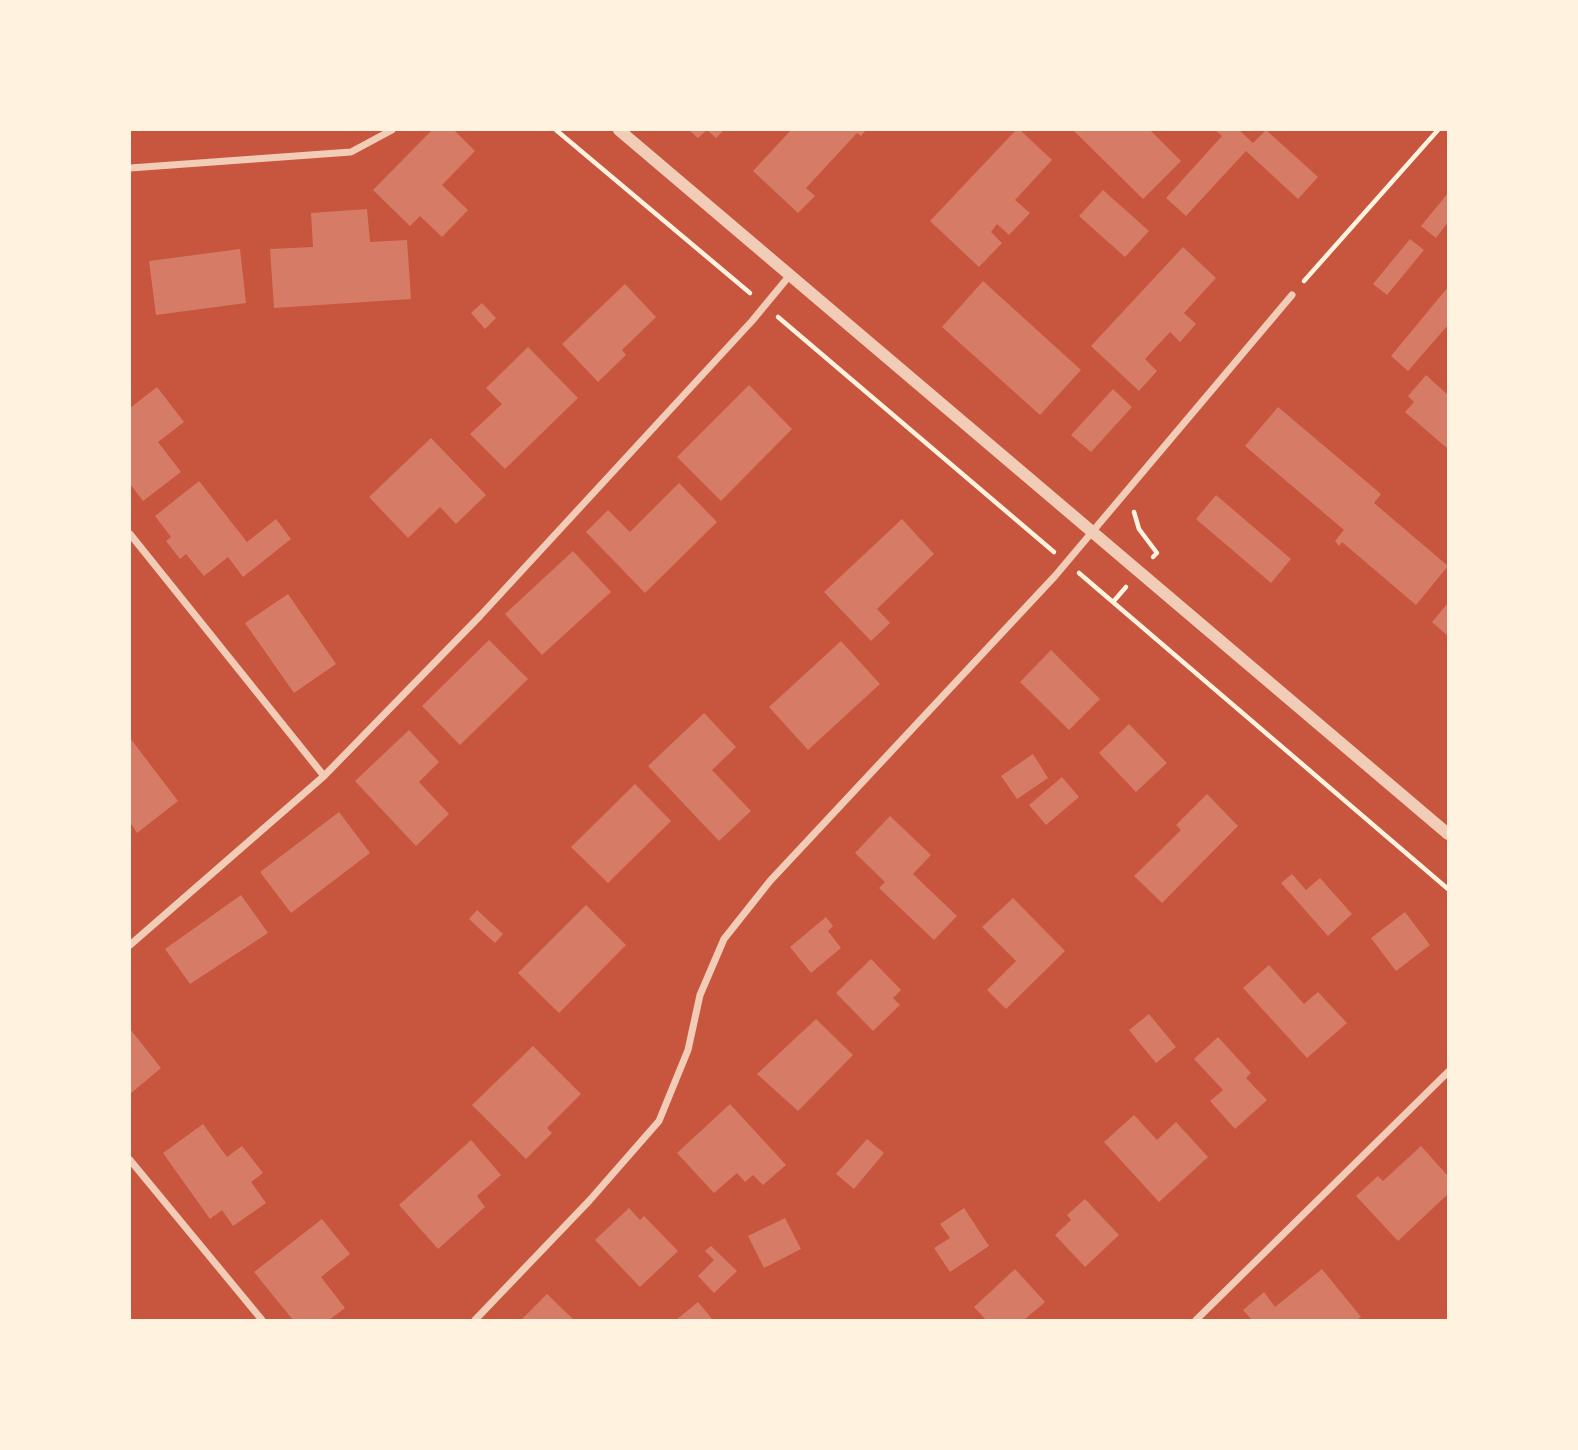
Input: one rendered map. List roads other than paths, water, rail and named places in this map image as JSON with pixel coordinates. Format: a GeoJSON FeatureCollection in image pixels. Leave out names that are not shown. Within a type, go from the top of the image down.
{"type":"FeatureCollection","features":[{"type":"Feature","properties":{"kind":"street"},"geometry":{"type":"LineString","coordinates":[[130,168],[351,152],[392,130]]}},
{"type":"Feature","properties":{"kind":"street"},"geometry":{"type":"LineString","coordinates":[[619,130],[1448,834]]}},
{"type":"Feature","properties":{"kind":"street"},"geometry":{"type":"LineString","coordinates":[[130,945],[324,776],[480,617],[790,275]]}},
{"type":"Feature","properties":{"kind":"street"},"geometry":{"type":"LineString","coordinates":[[475,1321],[589,1201],[659,1121],[688,1050],[700,995],[724,939],[771,881],[1067,563],[1293,295]]}},
{"type":"Feature","properties":{"kind":"street"},"geometry":{"type":"LineString","coordinates":[[130,534],[324,776]]}},
{"type":"Feature","properties":{"kind":"street"},"geometry":{"type":"LineString","coordinates":[[1196,1321],[1448,1072]]}},
{"type":"Feature","properties":{"kind":"street"},"geometry":{"type":"LineString","coordinates":[[130,1160],[262,1321]]}}]}
